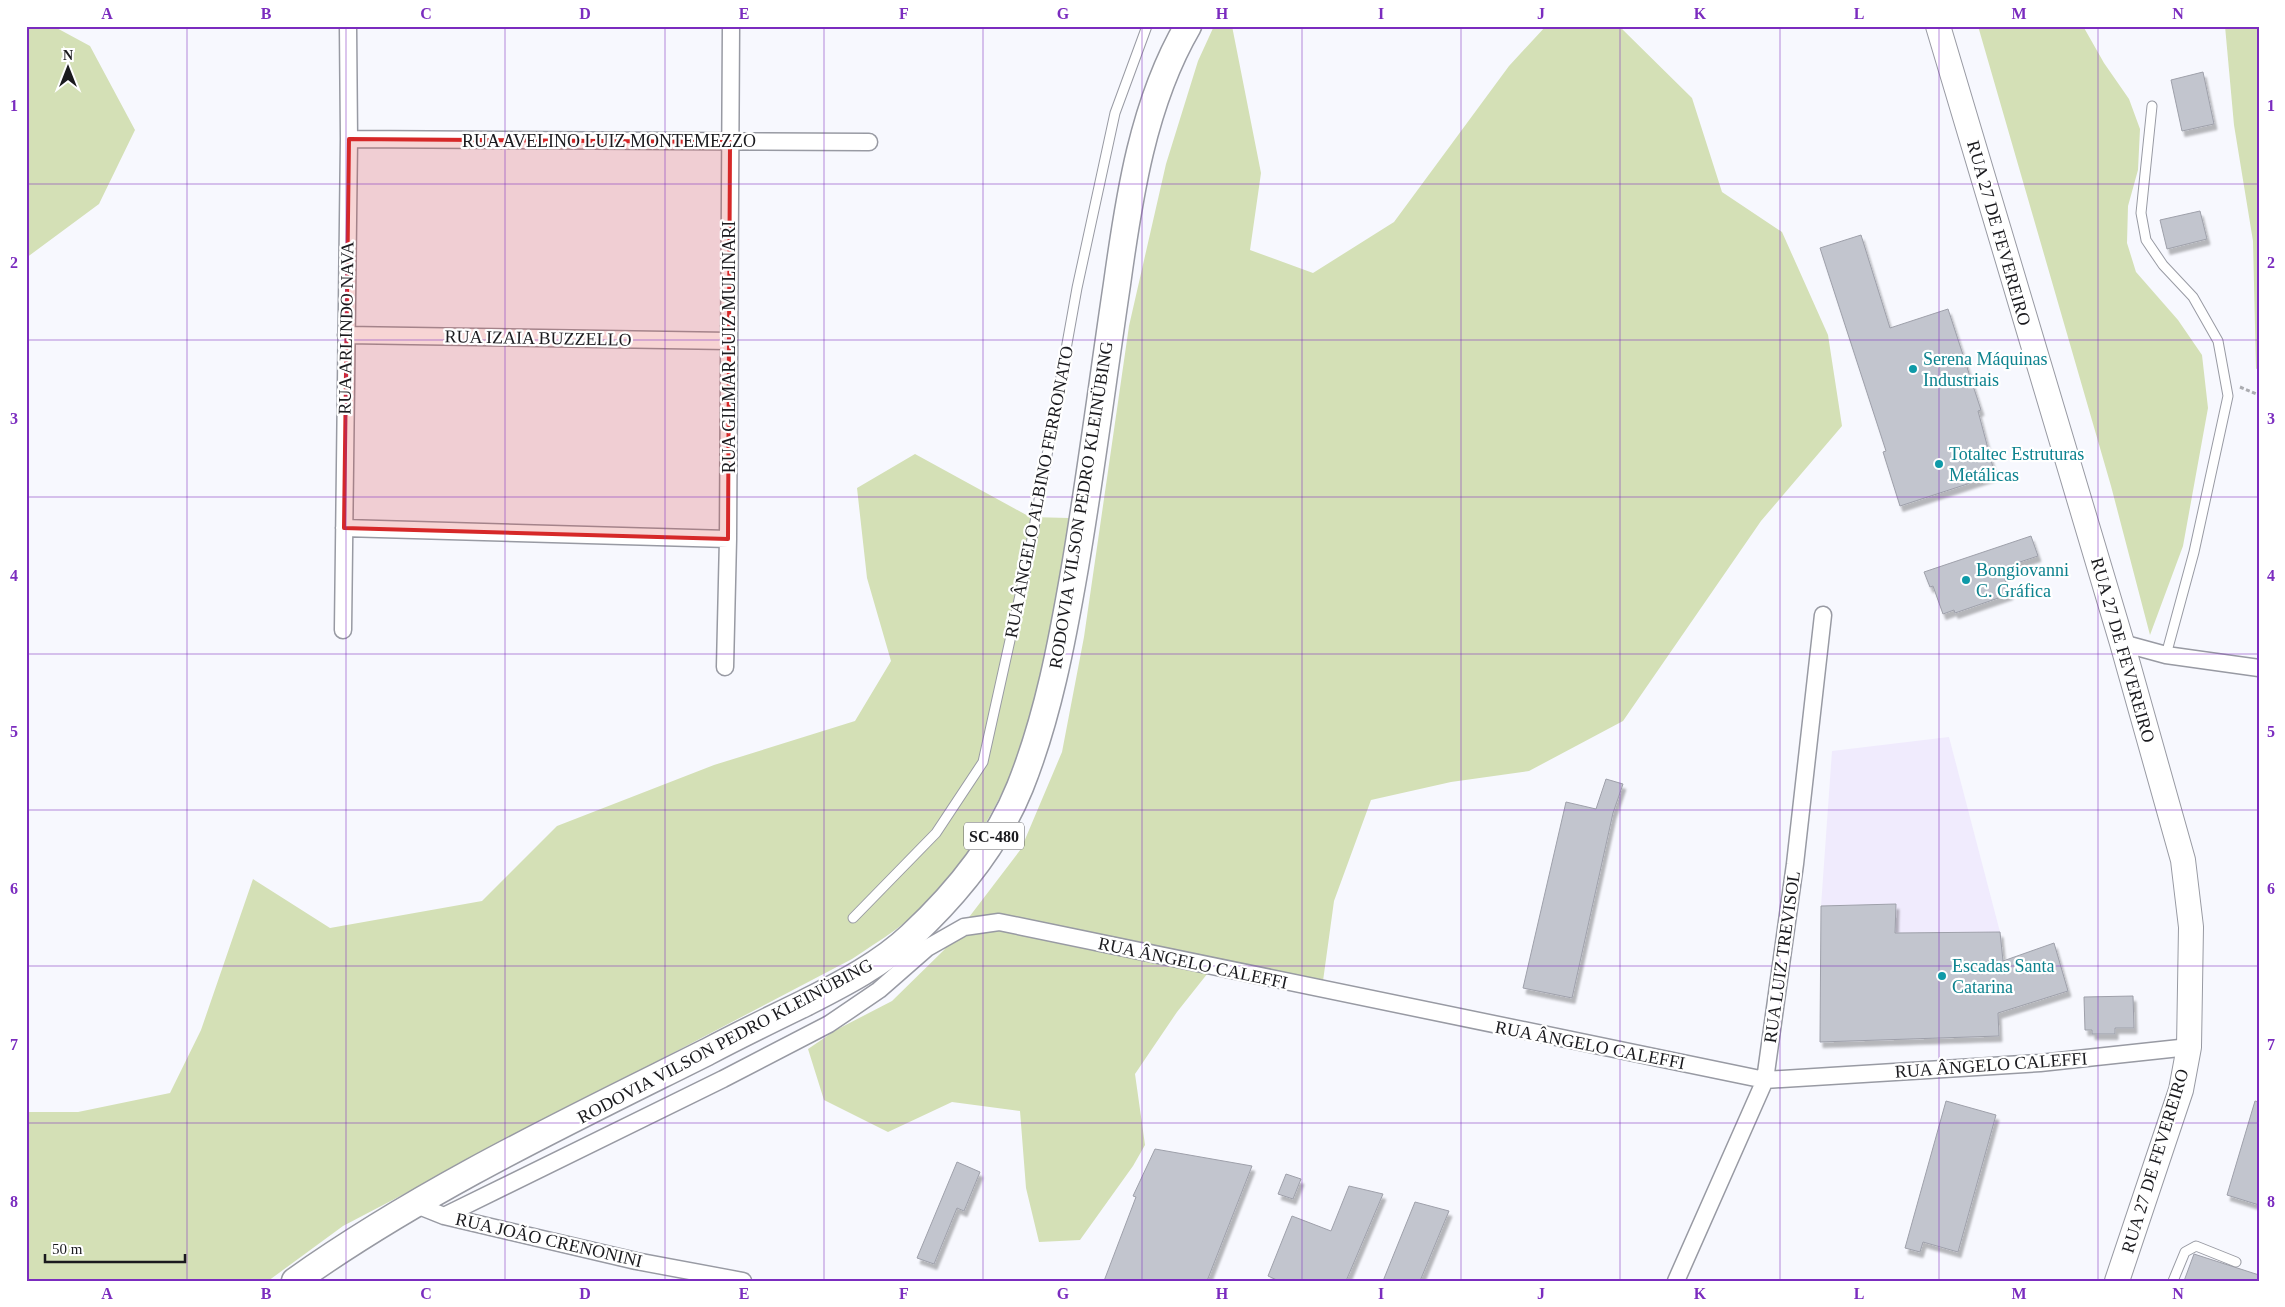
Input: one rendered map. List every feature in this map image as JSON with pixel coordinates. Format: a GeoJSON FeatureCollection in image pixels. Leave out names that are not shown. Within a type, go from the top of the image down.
{"type":"FeatureCollection","features":[{"type":"Feature","properties":{"kind":"main road","name":"RODOVIA VILSON PEDRO KLEINÜBING"},"geometry":{"type":"LineString","coordinates":[[295,1281],[352,1240],[414,1204],[680,1065],[861,974],[908,940],[945,903],[989,845],[1019,790],[1046,711],[1065,622],[1083,521],[1126,218],[1146,130],[1172,54],[1188,26]]}},
{"type":"Feature","properties":{"kind":"main road","name":"RUA 27 DE FEVEREIRO"},"geometry":{"type":"LineString","coordinates":[[1938,26],[2122,643],[2184,860],[2191,926],[2189,1047],[2181,1090],[2117,1281]]}},
{"type":"Feature","properties":{"kind":"street","name":"RUA ARLINDO NAVA"},"geometry":{"type":"LineString","coordinates":[[343,630],[349,139],[348,26]]}},
{"type":"Feature","properties":{"kind":"street","name":"RUA GILMAR LUIZ MULINARI"},"geometry":{"type":"LineString","coordinates":[[724,667],[728,539],[731,26]]}},
{"type":"Feature","properties":{"kind":"street","name":"RUA AVELINO LUIZ MONTEMEZZO"},"geometry":{"type":"LineString","coordinates":[[349,139],[868,142]]}},
{"type":"Feature","properties":{"kind":"street","name":"RUA IZAIA BUZZELLO"},"geometry":{"type":"LineString","coordinates":[[346,335],[729,341]]}},
{"type":"Feature","properties":{"kind":"street"},"geometry":{"type":"LineString","coordinates":[[344,528],[728,539]]}},
{"type":"Feature","properties":{"kind":"street","name":"RUA LUIZ TREVISOL"},"geometry":{"type":"LineString","coordinates":[[1676,1281],[1765,1080],[1795,864],[1824,615]]}},
{"type":"Feature","properties":{"kind":"street"},"geometry":{"type":"LineString","coordinates":[[2122,643],[2166,655],[2259,668]]}},
{"type":"Feature","properties":{"kind":"street","name":"RUA ÂNGELO CALEFFI"},"geometry":{"type":"LineString","coordinates":[[444,1216],[723,1079],[829,1024],[879,990],[927,948],[964,928],[999,922],[1765,1080],[2040,1063],[2189,1047]]}},
{"type":"Feature","properties":{"kind":"street","name":"RUA JOÃO CRENONINI"},"geometry":{"type":"LineString","coordinates":[[414,1204],[444,1216],[636,1261],[743,1281]]}},
{"type":"Feature","properties":{"kind":"lane","name":"RUA ÂNGELO ALBINO FERRONATO"},"geometry":{"type":"LineString","coordinates":[[854,918],[936,834],[983,762],[1030,550],[1077,288],[1115,113],[1147,26]]}},
{"type":"Feature","properties":{"kind":"lane"},"geometry":{"type":"LineString","coordinates":[[2152,106],[2141,213],[2146,240],[2163,265],[2193,296],[2218,341],[2228,396],[2194,552],[2166,655]]}},
{"type":"Feature","properties":{"kind":"lane"},"geometry":{"type":"LineString","coordinates":[[2174,1281],[2185,1252],[2196,1246],[2236,1262]]}},
{"type":"Feature","properties":{"kind":"highlighted area"},"geometry":{"type":"Polygon","coordinates":[[[349,139],[730,142],[728,539],[344,528],[349,139]]]}},
{"type":"Feature","properties":{"kind":"shaded area"},"geometry":{"type":"Polygon","coordinates":[[[1949,737],[2000,932],[1895,933],[1895,904],[1821,906],[1832,751],[1949,737]]]}},
{"type":"Feature","properties":{"kind":"green space"},"geometry":{"type":"Polygon","coordinates":[[[26,26],[53,26],[90,46],[135,130],[99,204],[26,258],[26,26]]]}},
{"type":"Feature","properties":{"kind":"green space"},"geometry":{"type":"Polygon","coordinates":[[[1214,26],[1232,26],[1261,173],[1250,250],[1313,273],[1394,222],[1509,66],[1546,26],[1619,26],[1692,98],[1722,192],[1782,232],[1828,335],[1842,426],[1761,521],[1623,721],[1529,771],[1451,782],[1371,800],[1334,901],[1323,981],[1219,959],[1177,1012],[1135,1074],[1145,1145],[1133,1166],[1080,1240],[1039,1242],[1026,1188],[1020,1111],[952,1102],[888,1132],[824,1100],[808,1049],[836,1030],[892,1001],[944,950],[1021,849],[1062,752],[1084,637],[1129,326],[1166,164],[1198,61],[1214,26]]]}},
{"type":"Feature","properties":{"kind":"green space"},"geometry":{"type":"Polygon","coordinates":[[[1978,26],[2083,26],[2104,63],[2129,99],[2140,129],[2138,170],[2128,206],[2127,243],[2136,272],[2178,320],[2202,355],[2208,408],[2183,546],[2150,635],[2111,486],[1978,26]]]}},
{"type":"Feature","properties":{"kind":"green space"},"geometry":{"type":"Polygon","coordinates":[[[2225,26],[2259,26],[2259,368],[2256,369],[2253,241],[2234,125],[2225,26]]]}},
{"type":"Feature","properties":{"kind":"green space"},"geometry":{"type":"Polygon","coordinates":[[[915,454],[1030,517],[1069,518],[1042,678],[1030,726],[1020,752],[996,805],[966,854],[950,877],[915,915],[852,959],[343,1226],[268,1281],[26,1281],[26,1112],[78,1112],[170,1093],[201,1030],[253,879],[330,928],[482,901],[557,826],[714,765],[855,721],[891,661],[867,578],[857,488],[915,454]]]}},
{"type":"Feature","properties":{"kind":"building"},"geometry":{"type":"Polygon","coordinates":[[[2203,72],[2214,124],[2182,131],[2171,80],[2203,72]]]}},
{"type":"Feature","properties":{"kind":"building"},"geometry":{"type":"Polygon","coordinates":[[[2200,211],[2207,239],[2167,249],[2160,220],[2200,211]]]}},
{"type":"Feature","properties":{"kind":"building","name":"Serena Máquinas Industriais"},"geometry":{"type":"Polygon","coordinates":[[[1861,235],[1890,328],[1948,309],[1981,410],[1978,411],[1995,475],[1900,506],[1883,452],[1886,451],[1820,248],[1861,235]]]}},
{"type":"Feature","properties":{"kind":"building","name":"Bongiovanni C. Gráfica"},"geometry":{"type":"Polygon","coordinates":[[[2031,536],[2038,556],[2014,564],[2016,570],[2003,574],[2010,594],[1955,613],[1954,610],[1943,614],[1933,586],[1930,587],[1924,572],[2031,536]]]}},
{"type":"Feature","properties":{"kind":"building"},"geometry":{"type":"Polygon","coordinates":[[[1606,779],[1623,784],[1613,813],[1572,998],[1523,988],[1566,802],[1596,809],[1606,779]]]}},
{"type":"Feature","properties":{"kind":"building","name":"Escadas Santa Catarina"},"geometry":{"type":"Polygon","coordinates":[[[1896,904],[1895,933],[2000,932],[2003,961],[2054,943],[2068,991],[1998,1013],[1999,1036],[1820,1042],[1821,906],[1896,904]]]}},
{"type":"Feature","properties":{"kind":"building"},"geometry":{"type":"Polygon","coordinates":[[[2133,996],[2134,1028],[2115,1028],[2115,1034],[2092,1034],[2092,1030],[2085,1030],[2084,997],[2133,996]]]}},
{"type":"Feature","properties":{"kind":"building"},"geometry":{"type":"Polygon","coordinates":[[[1946,1101],[1996,1115],[1958,1252],[1923,1242],[1920,1252],[1905,1248],[1946,1101]]]}},
{"type":"Feature","properties":{"kind":"building"},"geometry":{"type":"Polygon","coordinates":[[[2255,1101],[2259,1102],[2259,1205],[2227,1195],[2255,1101]]]}},
{"type":"Feature","properties":{"kind":"building"},"geometry":{"type":"Polygon","coordinates":[[[1155,1149],[1252,1166],[1207,1281],[1104,1281],[1136,1197],[1133,1196],[1155,1149]]]}},
{"type":"Feature","properties":{"kind":"building"},"geometry":{"type":"Polygon","coordinates":[[[957,1162],[980,1172],[964,1211],[957,1208],[934,1264],[917,1258],[957,1162]]]}},
{"type":"Feature","properties":{"kind":"building"},"geometry":{"type":"Polygon","coordinates":[[[1286,1174],[1301,1179],[1293,1199],[1278,1194],[1286,1174]]]}},
{"type":"Feature","properties":{"kind":"building"},"geometry":{"type":"Polygon","coordinates":[[[1349,1186],[1383,1194],[1346,1281],[1279,1281],[1268,1276],[1292,1216],[1331,1231],[1349,1186]]]}},
{"type":"Feature","properties":{"kind":"building"},"geometry":{"type":"Polygon","coordinates":[[[1415,1202],[1449,1211],[1420,1281],[1383,1281],[1415,1202]]]}},
{"type":"Feature","properties":{"kind":"building"},"geometry":{"type":"Polygon","coordinates":[[[2194,1254],[2259,1275],[2259,1281],[2184,1281],[2194,1254]]]}},
{"type":"Feature","properties":{"kind":"place","name":"Serena Máquinas Industriais"},"geometry":{"type":"Point","coordinates":[1913,369]}},
{"type":"Feature","properties":{"kind":"place","name":"Totaltec Estruturas Metálicas"},"geometry":{"type":"Point","coordinates":[1939,464]}},
{"type":"Feature","properties":{"kind":"place","name":"Bongiovanni C. Gráfica"},"geometry":{"type":"Point","coordinates":[1966,580]}},
{"type":"Feature","properties":{"kind":"place","name":"Escadas Santa Catarina"},"geometry":{"type":"Point","coordinates":[1942,976]}}]}
